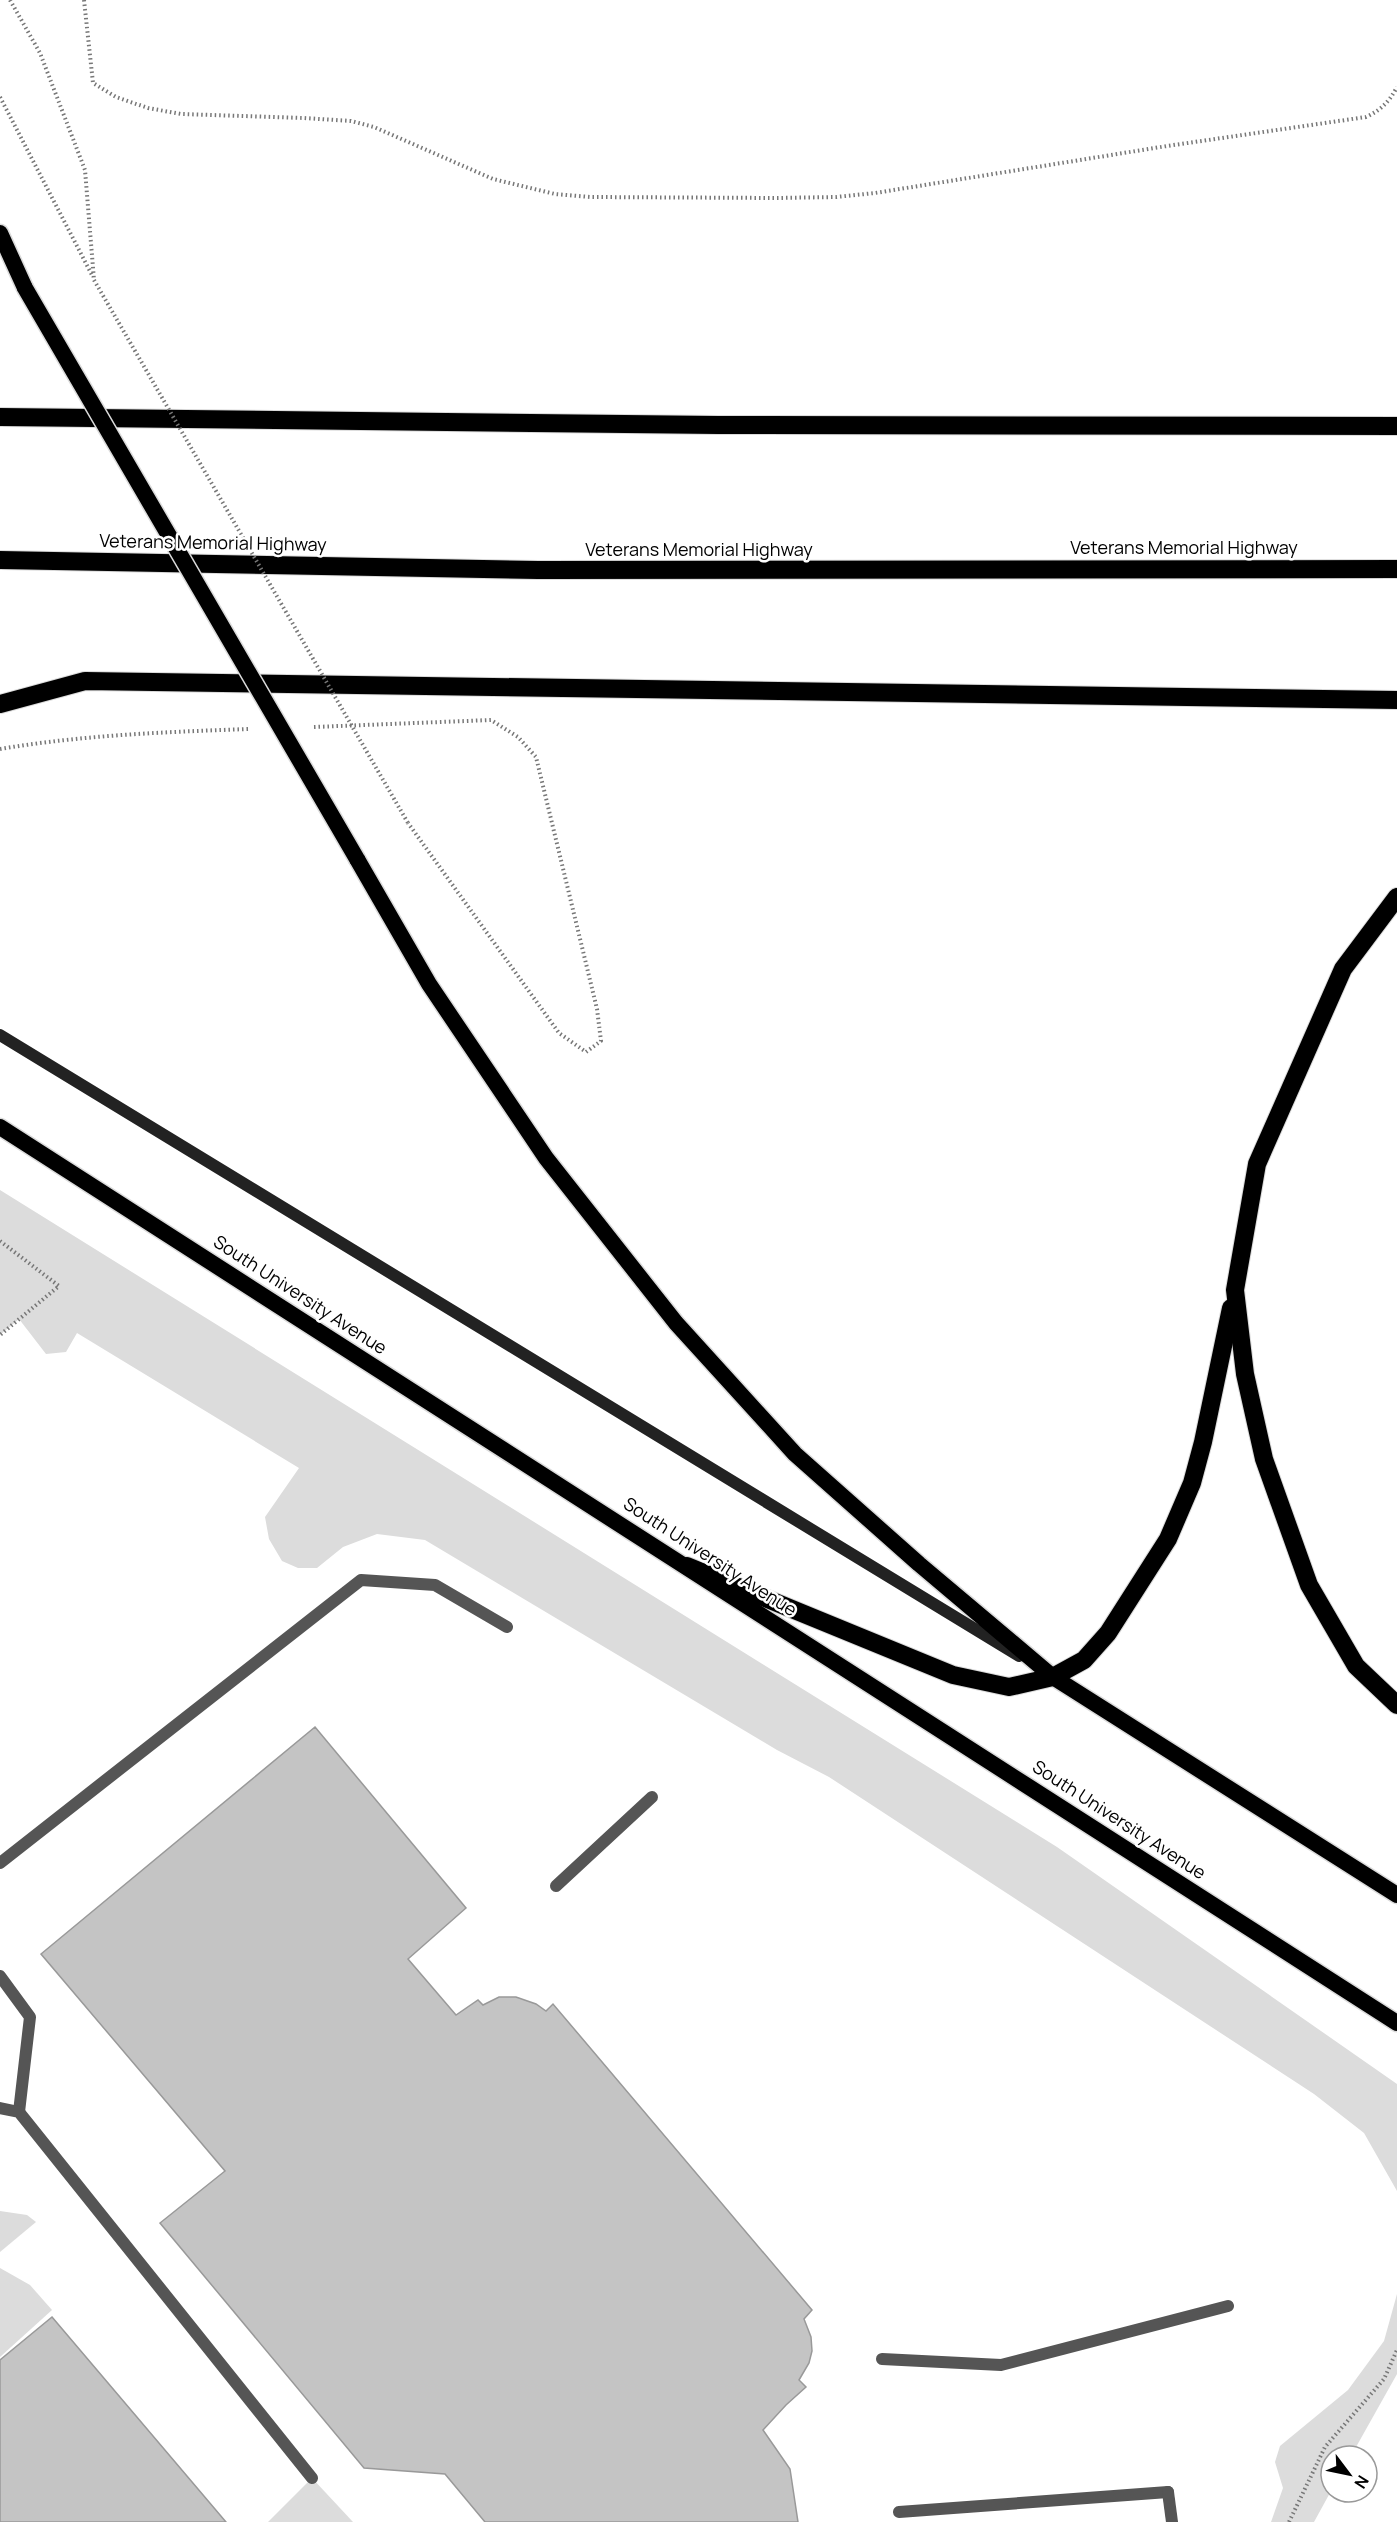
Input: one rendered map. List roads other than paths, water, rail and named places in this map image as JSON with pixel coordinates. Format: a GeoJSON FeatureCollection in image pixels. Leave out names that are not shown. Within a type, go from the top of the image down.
{"type":"FeatureCollection","features":[{"type":"Feature","properties":{"kind":"highway"},"geometry":{"type":"LineString","coordinates":[[0,233],[26,288],[429,984],[546,1158],[676,1323],[795,1454],[918,1564],[1053,1677],[1397,1895]]}},
{"type":"Feature","properties":{"kind":"highway"},"geometry":{"type":"LineString","coordinates":[[0,417],[718,425],[1397,426]]}},
{"type":"Feature","properties":{"kind":"highway","name":"Veterans Memorial Highway"},"geometry":{"type":"LineString","coordinates":[[0,560],[538,570],[1397,569]]}},
{"type":"Feature","properties":{"kind":"highway"},"geometry":{"type":"LineString","coordinates":[[0,704],[85,681],[1397,700]]}},
{"type":"Feature","properties":{"kind":"highway"},"geometry":{"type":"LineString","coordinates":[[687,1566],[952,1675],[1009,1687],[1053,1677],[1084,1660],[1108,1633],[1168,1539],[1192,1483],[1203,1442],[1235,1290],[1257,1164],[1343,969],[1397,897]]}},
{"type":"Feature","properties":{"kind":"highway","name":"South University Avenue"},"geometry":{"type":"LineString","coordinates":[[0,1127],[1397,2023]]}},
{"type":"Feature","properties":{"kind":"highway"},"geometry":{"type":"LineString","coordinates":[[1235,1290],[1245,1374],[1264,1459],[1309,1585],[1356,1666],[1397,1705]]}},
{"type":"Feature","properties":{"kind":"main road"},"geometry":{"type":"LineString","coordinates":[[0,1035],[1053,1677]]}},
{"type":"Feature","properties":{"kind":"street"},"geometry":{"type":"LineString","coordinates":[[0,1863],[361,1580],[435,1585],[507,1628]]}},
{"type":"Feature","properties":{"kind":"street"},"geometry":{"type":"LineString","coordinates":[[556,1886],[652,1797]]}},
{"type":"Feature","properties":{"kind":"street"},"geometry":{"type":"LineString","coordinates":[[0,1976],[30,2017],[20,2112]]}},
{"type":"Feature","properties":{"kind":"street"},"geometry":{"type":"LineString","coordinates":[[0,2108],[20,2112],[312,2478]]}},
{"type":"Feature","properties":{"kind":"street"},"geometry":{"type":"LineString","coordinates":[[882,2359],[1000,2365],[1228,2306]]}},
{"type":"Feature","properties":{"kind":"street"},"geometry":{"type":"LineString","coordinates":[[899,2512],[1168,2492],[1172,2522]]}}]}
